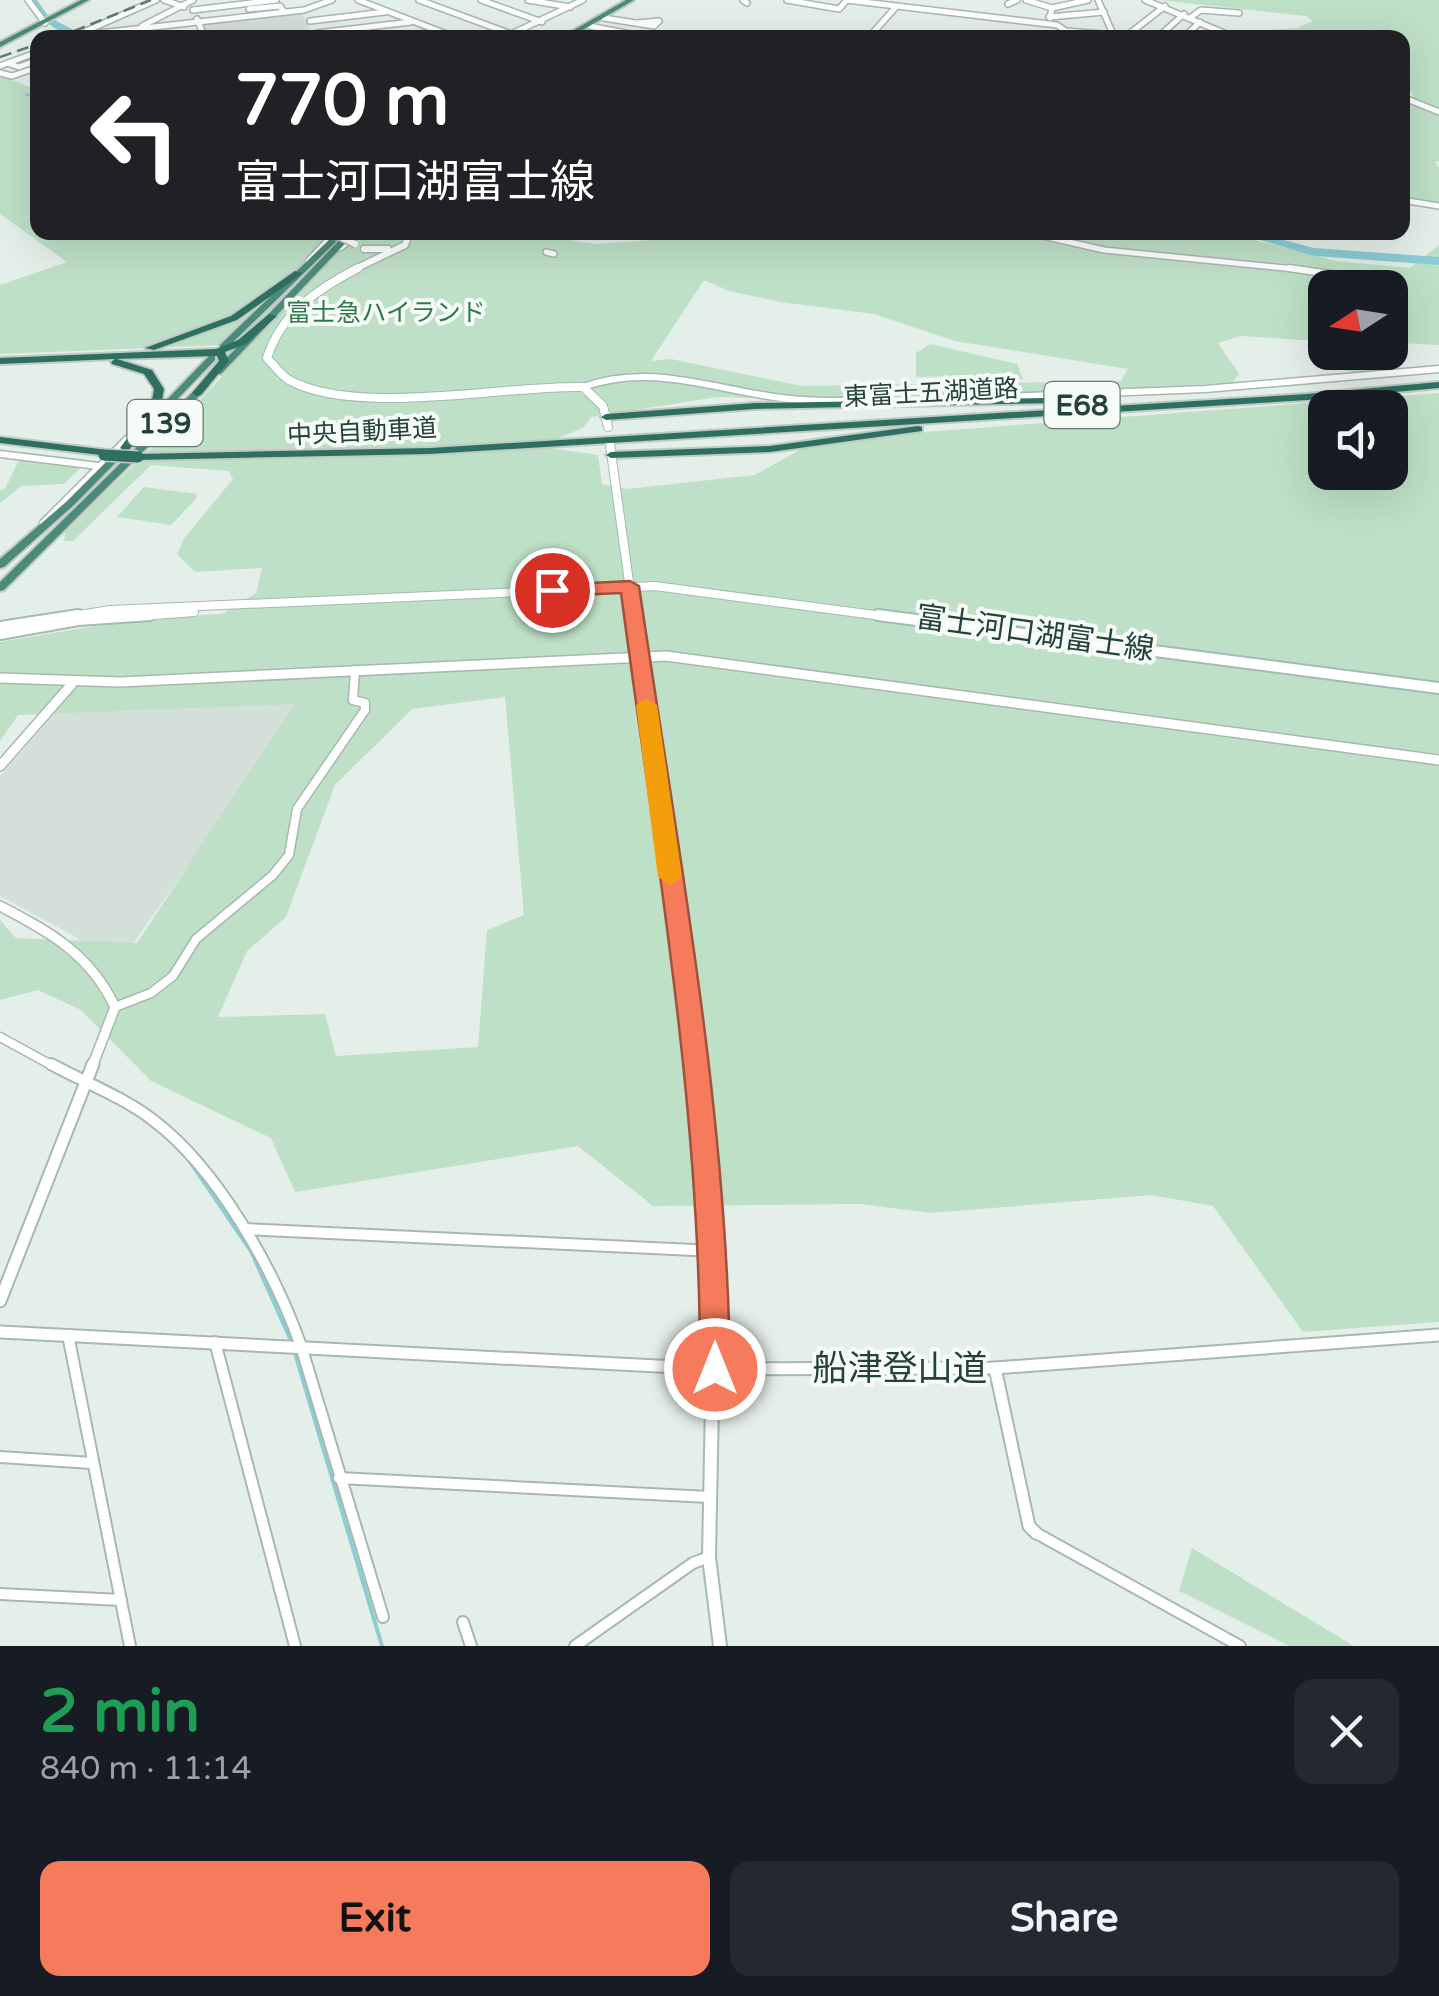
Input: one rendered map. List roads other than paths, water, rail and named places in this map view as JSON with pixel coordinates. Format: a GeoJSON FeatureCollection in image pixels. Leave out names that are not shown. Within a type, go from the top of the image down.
{"type":"FeatureCollection","features":[{"type":"Feature","properties":{"kind":"highway"},"geometry":{"type":"LineString","coordinates":[[31,30],[86,0]]}},
{"type":"Feature","properties":{"kind":"highway"},"geometry":{"type":"LineString","coordinates":[[581,30],[633,0]]}},
{"type":"Feature","properties":{"kind":"highway"},"geometry":{"type":"LineString","coordinates":[[580,30],[633,0]]}},
{"type":"Feature","properties":{"kind":"highway"},"geometry":{"type":"LineString","coordinates":[[0,45],[30,30]]}},
{"type":"Feature","properties":{"kind":"highway","name":"139"},"geometry":{"type":"LineString","coordinates":[[0,588],[125,448],[331,240]]}},
{"type":"Feature","properties":{"kind":"highway","name":"139"},"geometry":{"type":"LineString","coordinates":[[0,576],[197,392],[347,240]]}},
{"type":"Feature","properties":{"kind":"highway"},"geometry":{"type":"LineString","coordinates":[[91,359],[207,331],[248,310],[298,273]]}},
{"type":"Feature","properties":{"kind":"highway"},"geometry":{"type":"LineString","coordinates":[[0,364],[218,352],[242,342],[272,316]]}},
{"type":"Feature","properties":{"kind":"highway"},"geometry":{"type":"LineString","coordinates":[[197,392],[224,361],[218,352]]}},
{"type":"Feature","properties":{"kind":"highway"},"geometry":{"type":"LineString","coordinates":[[91,359],[129,364],[153,376],[159,396],[125,448]]}},
{"type":"Feature","properties":{"kind":"highway","name":"東富士五湖道路"},"geometry":{"type":"LineString","coordinates":[[725,429],[1439,382]]}},
{"type":"Feature","properties":{"kind":"highway","name":"東富士五湖道路"},"geometry":{"type":"LineString","coordinates":[[725,429],[1208,404],[1439,382]]}},
{"type":"Feature","properties":{"kind":"highway","name":"E68"},"geometry":{"type":"LineString","coordinates":[[607,422],[755,406],[1131,403]]}},
{"type":"Feature","properties":{"kind":"highway"},"geometry":{"type":"LineString","coordinates":[[610,450],[750,451],[924,428],[1208,404]]}},
{"type":"Feature","properties":{"kind":"highway","name":"中央自動車道"},"geometry":{"type":"LineString","coordinates":[[0,442],[103,458],[298,457],[725,429]]}},
{"type":"Feature","properties":{"kind":"highway"},"geometry":{"type":"LineString","coordinates":[[0,565],[37,530],[72,506]]}},
{"type":"Feature","properties":{"kind":"highway"},"geometry":{"type":"LineString","coordinates":[[0,599],[56,542],[72,506]]}},
{"type":"Feature","properties":{"kind":"main road"},"geometry":{"type":"LineString","coordinates":[[346,240],[380,256]]}},
{"type":"Feature","properties":{"kind":"main road"},"geometry":{"type":"LineString","coordinates":[[411,240],[323,286],[273,338],[267,358],[288,382],[323,394],[366,396],[545,385],[583,388],[596,396],[607,422]]}},
{"type":"Feature","properties":{"kind":"main road"},"geometry":{"type":"LineString","coordinates":[[364,248],[401,247]]}},
{"type":"Feature","properties":{"kind":"main road"},"geometry":{"type":"LineString","coordinates":[[361,264],[364,248]]}},
{"type":"Feature","properties":{"kind":"main road"},"geometry":{"type":"LineString","coordinates":[[610,450],[699,1090],[715,1250],[709,1558],[720,1646]]}},
{"type":"Feature","properties":{"kind":"main road","name":"富士河口湖富士線"},"geometry":{"type":"LineString","coordinates":[[0,627],[102,610],[630,586],[707,590],[1439,688]]}},
{"type":"Feature","properties":{"kind":"main road","name":"富士河口湖富士線"},"geometry":{"type":"LineString","coordinates":[[0,627],[280,604]]}},
{"type":"Feature","properties":{"kind":"street"},"geometry":{"type":"LineString","coordinates":[[28,0],[49,21]]}},
{"type":"Feature","properties":{"kind":"street"},"geometry":{"type":"LineString","coordinates":[[88,30],[156,0]]}},
{"type":"Feature","properties":{"kind":"street"},"geometry":{"type":"LineString","coordinates":[[164,0],[192,10],[280,6],[284,12]]}},
{"type":"Feature","properties":{"kind":"street"},"geometry":{"type":"LineString","coordinates":[[138,28],[193,0]]}},
{"type":"Feature","properties":{"kind":"street"},"geometry":{"type":"LineString","coordinates":[[248,10],[276,0]]}},
{"type":"Feature","properties":{"kind":"street"},"geometry":{"type":"LineString","coordinates":[[126,30],[304,10],[332,0]]}},
{"type":"Feature","properties":{"kind":"street"},"geometry":{"type":"LineString","coordinates":[[358,0],[437,30]]}},
{"type":"Feature","properties":{"kind":"street"},"geometry":{"type":"LineString","coordinates":[[420,0],[499,30]]}},
{"type":"Feature","properties":{"kind":"street"},"geometry":{"type":"LineString","coordinates":[[481,0],[542,22]]}},
{"type":"Feature","properties":{"kind":"street"},"geometry":{"type":"LineString","coordinates":[[528,0],[570,7]]}},
{"type":"Feature","properties":{"kind":"street"},"geometry":{"type":"LineString","coordinates":[[521,30],[583,0]]}},
{"type":"Feature","properties":{"kind":"street"},"geometry":{"type":"LineString","coordinates":[[788,0],[840,9],[847,0],[1057,24]]}},
{"type":"Feature","properties":{"kind":"street"},"geometry":{"type":"LineString","coordinates":[[1008,4],[1017,0]]}},
{"type":"Feature","properties":{"kind":"street"},"geometry":{"type":"LineString","coordinates":[[1026,0],[1052,8],[1088,0]]}},
{"type":"Feature","properties":{"kind":"street"},"geometry":{"type":"LineString","coordinates":[[1098,0],[1111,30]]}},
{"type":"Feature","properties":{"kind":"street"},"geometry":{"type":"LineString","coordinates":[[1145,0],[1218,30]]}},
{"type":"Feature","properties":{"kind":"street"},"geometry":{"type":"LineString","coordinates":[[1134,30],[1165,6]]}},
{"type":"Feature","properties":{"kind":"street"},"geometry":{"type":"LineString","coordinates":[[876,30],[895,8]]}},
{"type":"Feature","properties":{"kind":"street"},"geometry":{"type":"LineString","coordinates":[[1050,17],[1052,8]]}},
{"type":"Feature","properties":{"kind":"street"},"geometry":{"type":"LineString","coordinates":[[192,10],[201,30]]}},
{"type":"Feature","properties":{"kind":"street"},"geometry":{"type":"LineString","coordinates":[[304,10],[315,30]]}},
{"type":"Feature","properties":{"kind":"street"},"geometry":{"type":"LineString","coordinates":[[1191,17],[1203,10],[1239,14]]}},
{"type":"Feature","properties":{"kind":"street"},"geometry":{"type":"LineString","coordinates":[[310,20],[388,12]]}},
{"type":"Feature","properties":{"kind":"street"},"geometry":{"type":"LineString","coordinates":[[1050,17],[1104,12]]}},
{"type":"Feature","properties":{"kind":"street"},"geometry":{"type":"LineString","coordinates":[[1164,30],[1184,14]]}},
{"type":"Feature","properties":{"kind":"street"},"geometry":{"type":"LineString","coordinates":[[1050,17],[1065,30]]}},
{"type":"Feature","properties":{"kind":"street"},"geometry":{"type":"LineString","coordinates":[[604,18],[637,23]]}},
{"type":"Feature","properties":{"kind":"street"},"geometry":{"type":"LineString","coordinates":[[355,30],[415,22]]}},
{"type":"Feature","properties":{"kind":"street"},"geometry":{"type":"LineString","coordinates":[[1191,30],[1200,22]]}},
{"type":"Feature","properties":{"kind":"street"},"geometry":{"type":"LineString","coordinates":[[589,26],[610,30]]}},
{"type":"Feature","properties":{"kind":"street"},"geometry":{"type":"LineString","coordinates":[[900,30],[903,27]]}},
{"type":"Feature","properties":{"kind":"street"},"geometry":{"type":"LineString","coordinates":[[0,66],[30,55]]}},
{"type":"Feature","properties":{"kind":"street"},"geometry":{"type":"LineString","coordinates":[[8,63],[19,67],[30,65]]}},
{"type":"Feature","properties":{"kind":"street"},"geometry":{"type":"LineString","coordinates":[[0,73],[12,76],[30,67]]}},
{"type":"Feature","properties":{"kind":"street"},"geometry":{"type":"LineString","coordinates":[[1410,100],[1439,112]]}},
{"type":"Feature","properties":{"kind":"street"},"geometry":{"type":"LineString","coordinates":[[1410,201],[1439,206]]}},
{"type":"Feature","properties":{"kind":"street"},"geometry":{"type":"LineString","coordinates":[[1058,240],[1091,248],[1308,271]]}},
{"type":"Feature","properties":{"kind":"street"},"geometry":{"type":"LineString","coordinates":[[583,388],[622,374],[655,374],[816,400],[1060,396],[1221,388],[1439,369]]}},
{"type":"Feature","properties":{"kind":"street"},"geometry":{"type":"LineString","coordinates":[[37,530],[103,458],[138,427]]}},
{"type":"Feature","properties":{"kind":"street"},"geometry":{"type":"LineString","coordinates":[[0,454],[103,458]]}},
{"type":"Feature","properties":{"kind":"street"},"geometry":{"type":"LineString","coordinates":[[0,678],[72,684],[640,656],[1439,760]]}},
{"type":"Feature","properties":{"kind":"street"},"geometry":{"type":"LineString","coordinates":[[115,1007],[151,993],[173,976],[196,938],[273,875],[289,855],[297,809],[365,710],[365,704],[353,700],[355,670]]}},
{"type":"Feature","properties":{"kind":"street"},"geometry":{"type":"LineString","coordinates":[[0,766],[72,684]]}},
{"type":"Feature","properties":{"kind":"street"},"geometry":{"type":"LineString","coordinates":[[0,906],[68,942],[92,961],[115,1007],[0,1301]]}},
{"type":"Feature","properties":{"kind":"street"},"geometry":{"type":"LineString","coordinates":[[0,1037],[152,1118],[182,1144],[244,1229],[285,1302],[295,1345],[383,1618]]}},
{"type":"Feature","properties":{"kind":"street"},"geometry":{"type":"LineString","coordinates":[[244,1229],[715,1250]]}},
{"type":"Feature","properties":{"kind":"street","name":"船津登山道"},"geometry":{"type":"LineString","coordinates":[[0,1332],[715,1369],[995,1368],[1439,1335]]}},
{"type":"Feature","properties":{"kind":"street"},"geometry":{"type":"LineString","coordinates":[[68,1335],[130,1646]]}},
{"type":"Feature","properties":{"kind":"street"},"geometry":{"type":"LineString","coordinates":[[214,1342],[295,1646]]}},
{"type":"Feature","properties":{"kind":"street"},"geometry":{"type":"LineString","coordinates":[[995,1368],[1029,1526],[1240,1646]]}},
{"type":"Feature","properties":{"kind":"street"},"geometry":{"type":"LineString","coordinates":[[0,1457],[92,1463]]}},
{"type":"Feature","properties":{"kind":"street"},"geometry":{"type":"LineString","coordinates":[[340,1478],[710,1497]]}},
{"type":"Feature","properties":{"kind":"street"},"geometry":{"type":"LineString","coordinates":[[574,1646],[694,1563],[709,1558]]}},
{"type":"Feature","properties":{"kind":"street"},"geometry":{"type":"LineString","coordinates":[[0,1594],[122,1600]]}},
{"type":"Feature","properties":{"kind":"street"},"geometry":{"type":"LineString","coordinates":[[463,1622],[471,1646]]}},
{"type":"Feature","properties":{"kind":"waterway"},"geometry":{"type":"LineString","coordinates":[[32,0],[46,19],[69,30]]}},
{"type":"Feature","properties":{"kind":"waterway"},"geometry":{"type":"LineString","coordinates":[[26,95],[30,95]]}},
{"type":"Feature","properties":{"kind":"waterway"},"geometry":{"type":"LineString","coordinates":[[1268,240],[1314,252],[1439,261]]}},
{"type":"Feature","properties":{"kind":"waterway"},"geometry":{"type":"LineString","coordinates":[[191,1163],[251,1251],[292,1343]]}},
{"type":"Feature","properties":{"kind":"waterway"},"geometry":{"type":"LineString","coordinates":[[294,1350],[382,1646]]}},
{"type":"Feature","properties":{"kind":"tunnel"},"geometry":{"type":"LineString","coordinates":[[1061,399],[1073,423]]}},
{"type":"Feature","properties":{"kind":"railway"},"geometry":{"type":"LineString","coordinates":[[77,30],[151,0]]}},
{"type":"Feature","properties":{"kind":"railway"},"geometry":{"type":"LineString","coordinates":[[0,57],[30,47]]}},
{"type":"Feature","properties":{"kind":"park label","name":"富士急ハイランド"},"geometry":{"type":"Point","coordinates":[386,312]}}]}
